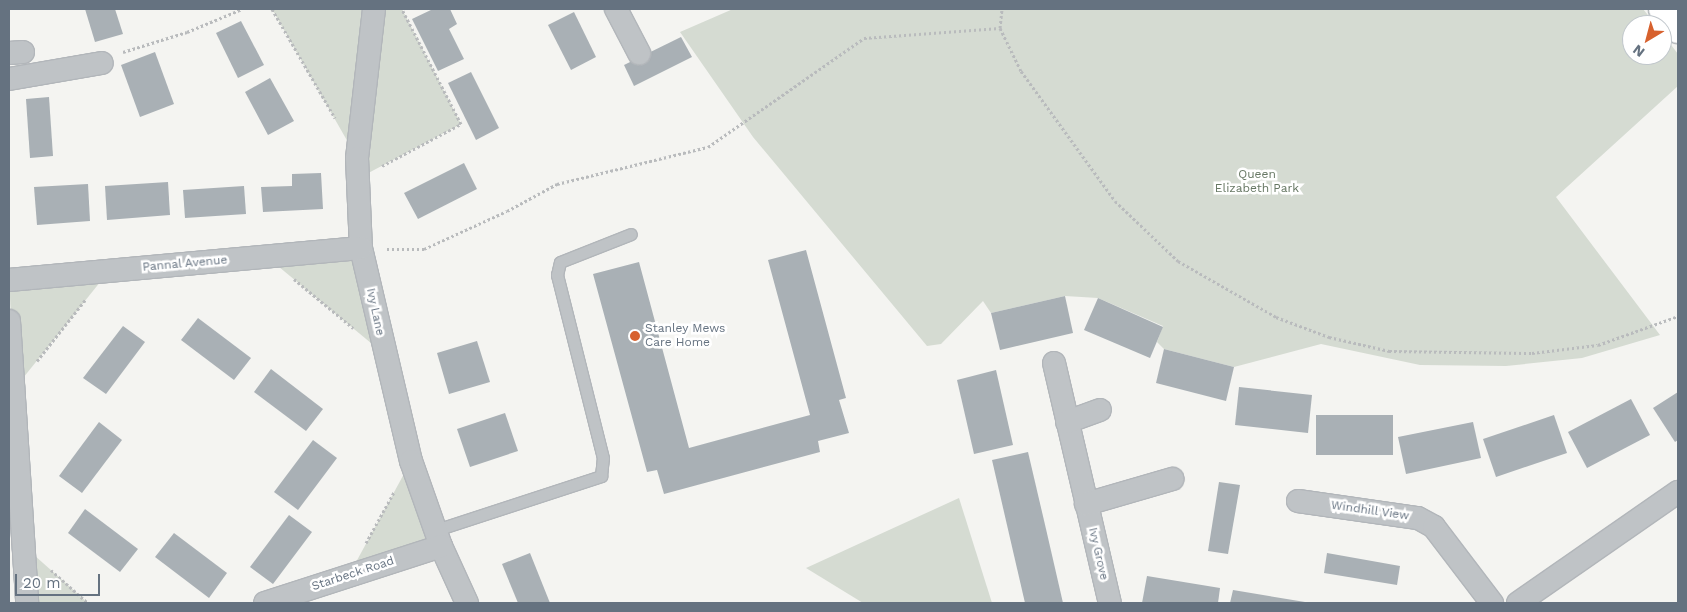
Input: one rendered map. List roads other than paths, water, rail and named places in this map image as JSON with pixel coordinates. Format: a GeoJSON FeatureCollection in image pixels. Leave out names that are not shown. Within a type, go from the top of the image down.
{"type":"FeatureCollection","features":[{"type":"Feature","properties":{"kind":"street","name":"Ivy Lane"},"geometry":{"type":"LineString","coordinates":[[374,9],[357,168],[361,248],[383,353],[411,461],[438,538],[467,603]]}},
{"type":"Feature","properties":{"kind":"street"},"geometry":{"type":"LineString","coordinates":[[616,9],[639,53]]}},
{"type":"Feature","properties":{"kind":"street"},"geometry":{"type":"LineString","coordinates":[[1663,9],[1678,29]]}},
{"type":"Feature","properties":{"kind":"street"},"geometry":{"type":"LineString","coordinates":[[9,79],[102,63]]}},
{"type":"Feature","properties":{"kind":"street","name":"Pannal Avenue"},"geometry":{"type":"LineString","coordinates":[[9,280],[361,248]]}},
{"type":"Feature","properties":{"kind":"street"},"geometry":{"type":"LineString","coordinates":[[9,321],[15,388],[27,603]]}},
{"type":"Feature","properties":{"kind":"street","name":"Ivy Grove"},"geometry":{"type":"LineString","coordinates":[[1054,363],[1110,603]]}},
{"type":"Feature","properties":{"kind":"street"},"geometry":{"type":"LineString","coordinates":[[1067,422],[1100,410]]}},
{"type":"Feature","properties":{"kind":"street"},"geometry":{"type":"LineString","coordinates":[[1086,504],[1172,479]]}},
{"type":"Feature","properties":{"kind":"street"},"geometry":{"type":"LineString","coordinates":[[1518,603],[1678,492]]}},
{"type":"Feature","properties":{"kind":"street","name":"Windhill View"},"geometry":{"type":"LineString","coordinates":[[1298,501],[1418,518],[1434,526],[1492,603]]}},
{"type":"Feature","properties":{"kind":"street","name":"Starbeck Road"},"geometry":{"type":"LineString","coordinates":[[265,603],[349,574],[438,538]]}},
{"type":"Feature","properties":{"kind":"lane"},"geometry":{"type":"LineString","coordinates":[[438,538],[601,476],[603,458],[557,275],[560,262],[631,234]]}},
{"type":"Feature","properties":{"kind":"place","name":"Stanley Mews Care Home"},"geometry":{"type":"Point","coordinates":[635,336]}},
{"type":"Feature","properties":{"kind":"park label","name":"Queen Elizabeth Park"},"geometry":{"type":"Point","coordinates":[1257,182]}}]}
